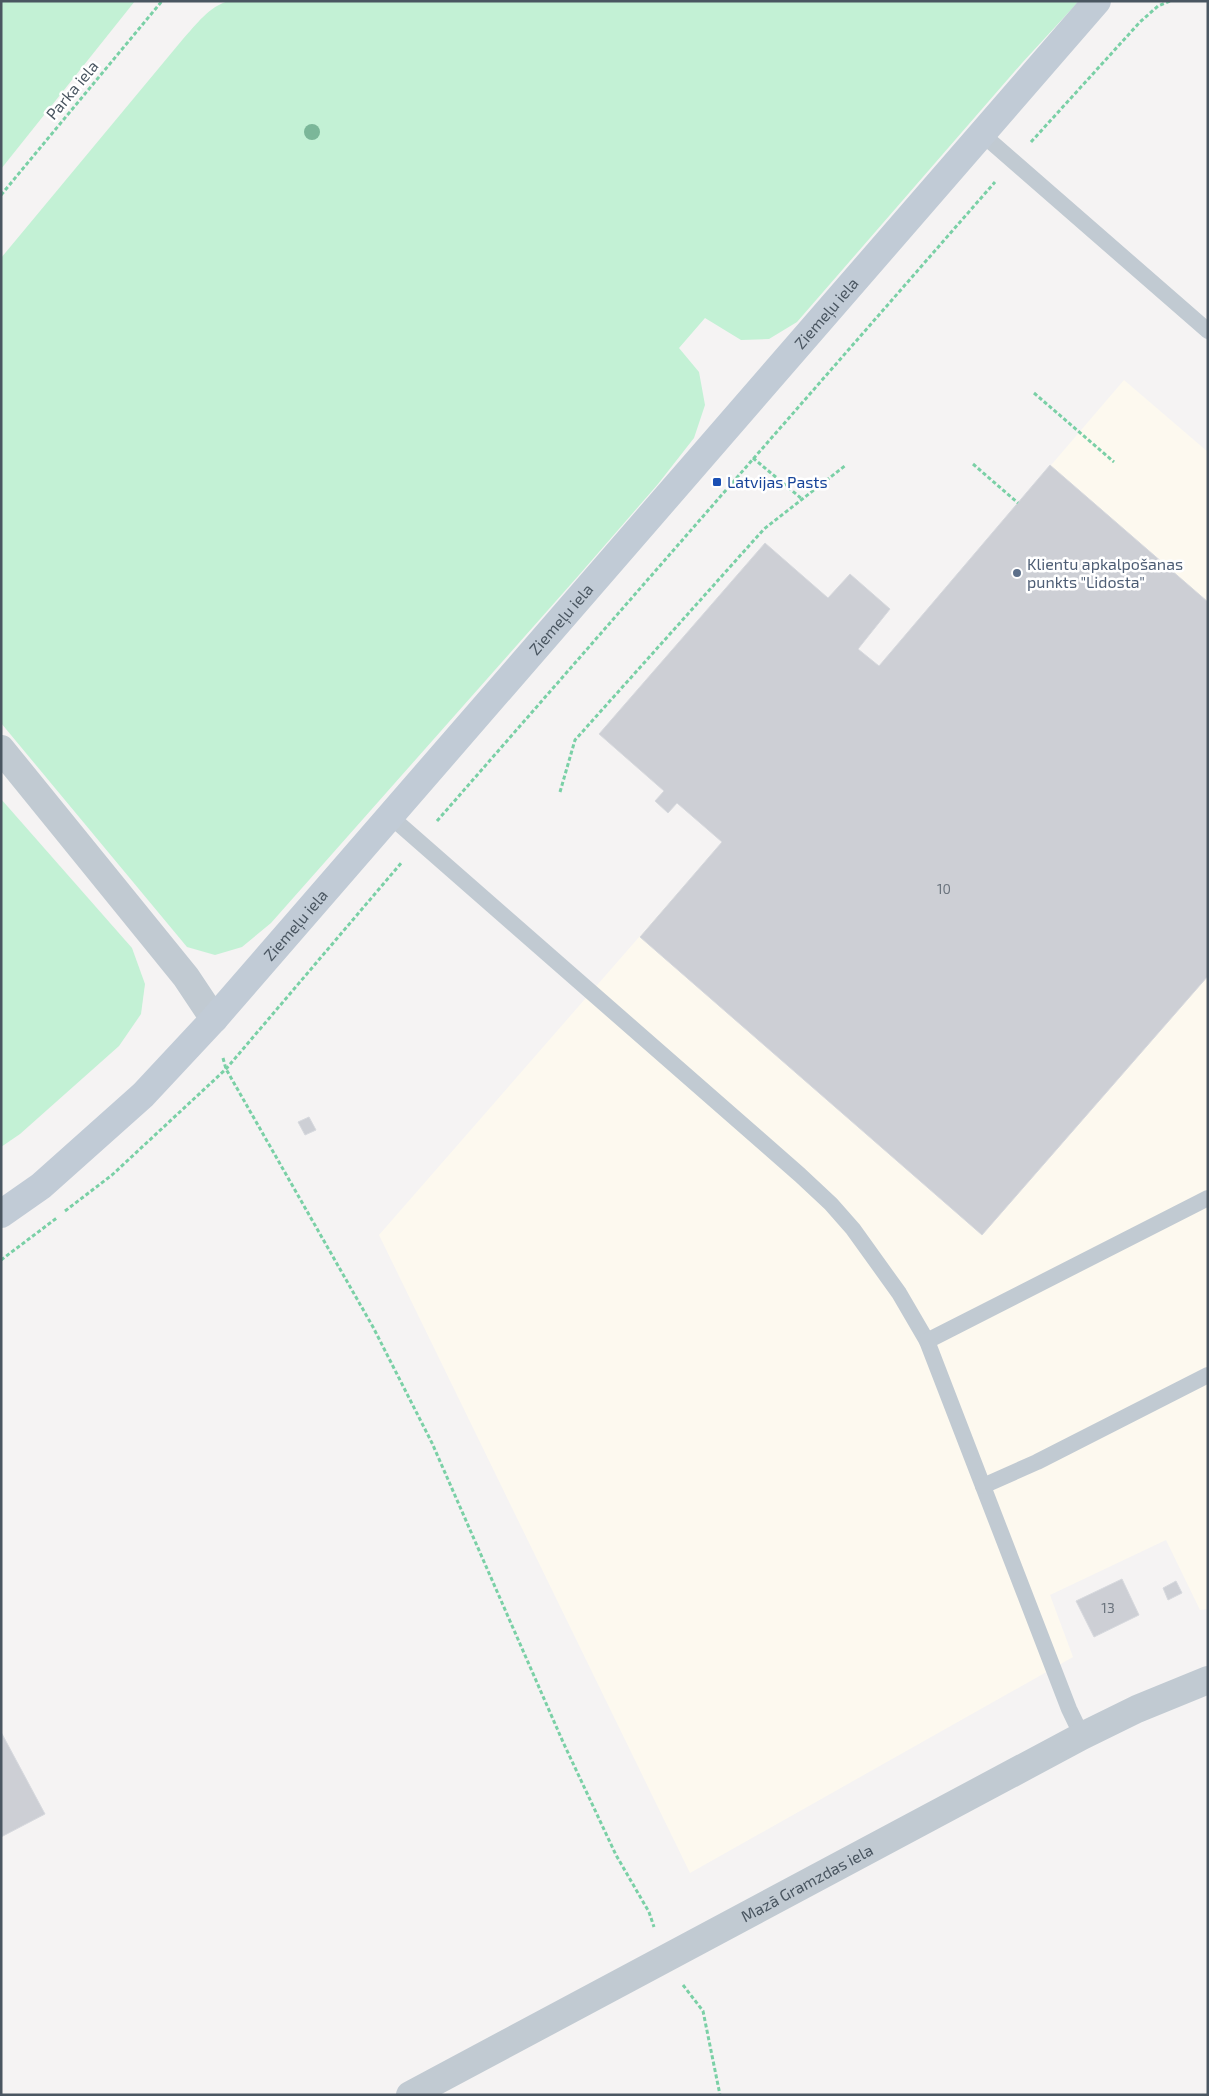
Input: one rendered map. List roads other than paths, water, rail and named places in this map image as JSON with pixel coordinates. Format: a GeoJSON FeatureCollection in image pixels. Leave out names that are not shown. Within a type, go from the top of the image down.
{"type":"FeatureCollection","features":[{"type":"Feature","properties":{"kind":"street","name":"Ziemeļu iela"},"geometry":{"type":"LineString","coordinates":[[1,1214],[41,1186],[143,1095],[214,1019],[1098,1]]}},
{"type":"Feature","properties":{"kind":"street"},"geometry":{"type":"LineString","coordinates":[[1,749],[186,976],[214,1019]]}},
{"type":"Feature","properties":{"kind":"street","name":"Mazā Gramzdas iela"},"geometry":{"type":"LineString","coordinates":[[410,2095],[1082,1736],[1137,1709],[1208,1680]]}},
{"type":"Feature","properties":{"kind":"lane"},"geometry":{"type":"LineString","coordinates":[[982,134],[1208,331]]}},
{"type":"Feature","properties":{"kind":"lane"},"geometry":{"type":"LineString","coordinates":[[390,816],[785,1162],[831,1204],[875,1258],[927,1341],[1069,1709],[1082,1736]]}},
{"type":"Feature","properties":{"kind":"lane"},"geometry":{"type":"LineString","coordinates":[[927,1341],[1208,1198]]}},
{"type":"Feature","properties":{"kind":"lane"},"geometry":{"type":"LineString","coordinates":[[983,1486],[1037,1462],[1208,1375]]}},
{"type":"Feature","properties":{"kind":"place","name":"Latvijas Pasts"},"geometry":{"type":"Point","coordinates":[717,482]}},
{"type":"Feature","properties":{"kind":"place","name":"Klientu apkalpošanas punkts \"Lidosta\""},"geometry":{"type":"Point","coordinates":[1017,573]}}]}
